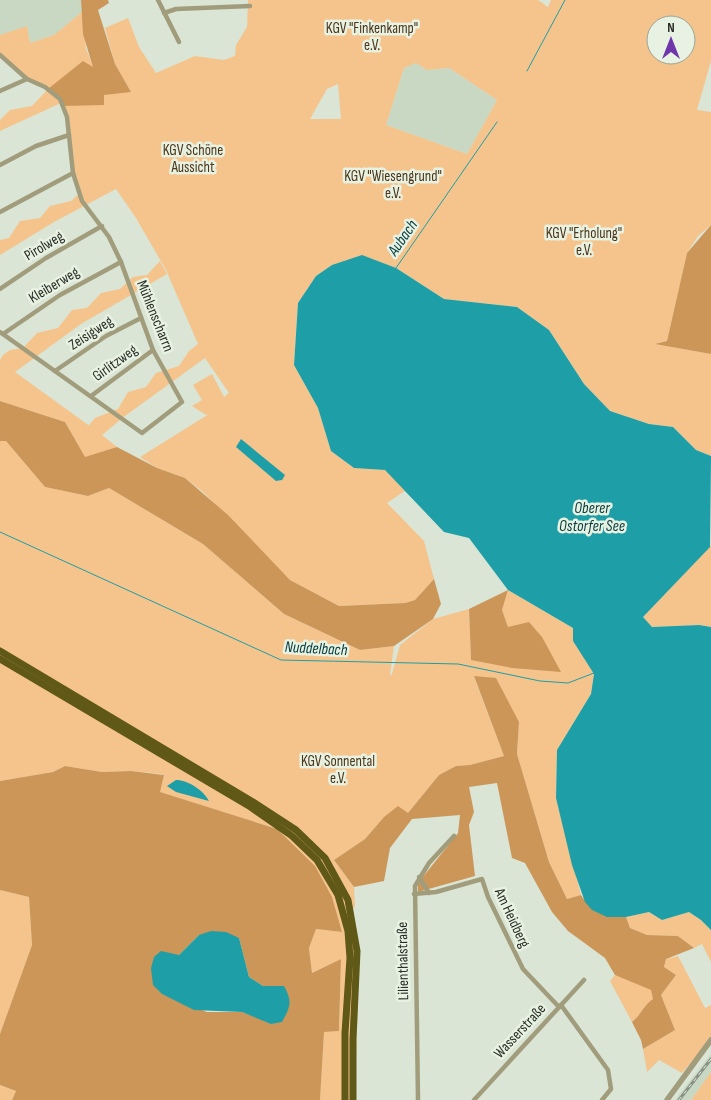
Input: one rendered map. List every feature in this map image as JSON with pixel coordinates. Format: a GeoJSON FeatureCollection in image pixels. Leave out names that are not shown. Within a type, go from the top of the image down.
{"type":"FeatureCollection","features":[{"type":"Feature","properties":{"kind":"highway"},"geometry":{"type":"LineString","coordinates":[[0,651],[253,802],[296,830],[325,858],[348,900],[357,950],[353,1039],[353,1100]]}},
{"type":"Feature","properties":{"kind":"highway"},"geometry":{"type":"LineString","coordinates":[[0,659],[249,806],[292,836],[317,860],[338,895],[348,931],[350,958],[345,1033],[345,1100]]}},
{"type":"Feature","properties":{"kind":"street"},"geometry":{"type":"LineString","coordinates":[[158,0],[179,42]]}},
{"type":"Feature","properties":{"kind":"street"},"geometry":{"type":"LineString","coordinates":[[164,13],[176,9],[250,6]]}},
{"type":"Feature","properties":{"kind":"street","name":"Mühlenscharrn"},"geometry":{"type":"LineString","coordinates":[[0,56],[27,78],[45,87],[60,99],[67,117],[73,173],[82,201],[102,226],[121,262],[154,350],[182,402],[142,433],[2,333]]}},
{"type":"Feature","properties":{"kind":"street"},"geometry":{"type":"LineString","coordinates":[[0,91],[27,78]]}},
{"type":"Feature","properties":{"kind":"street"},"geometry":{"type":"LineString","coordinates":[[0,165],[36,146],[69,135]]}},
{"type":"Feature","properties":{"kind":"street"},"geometry":{"type":"LineString","coordinates":[[0,212],[73,173]]}},
{"type":"Feature","properties":{"kind":"street","name":"Pirolweg"},"geometry":{"type":"LineString","coordinates":[[0,288],[46,258],[102,226]]}},
{"type":"Feature","properties":{"kind":"street","name":"Kleiberweg"},"geometry":{"type":"LineString","coordinates":[[2,333],[60,295],[121,262]]}},
{"type":"Feature","properties":{"kind":"street","name":"Zeisigweg"},"geometry":{"type":"LineString","coordinates":[[55,371],[106,336],[141,318]]}},
{"type":"Feature","properties":{"kind":"street","name":"Girlitzweg"},"geometry":{"type":"LineString","coordinates":[[91,396],[154,350]]}},
{"type":"Feature","properties":{"kind":"street","name":"Lilienthalstraße"},"geometry":{"type":"LineString","coordinates":[[418,1100],[415,886],[428,863],[454,836]]}},
{"type":"Feature","properties":{"kind":"street"},"geometry":{"type":"LineString","coordinates":[[419,877],[429,893]]}},
{"type":"Feature","properties":{"kind":"street","name":"Am Heidberg"},"geometry":{"type":"LineString","coordinates":[[414,894],[429,893],[482,879],[488,897],[522,969],[560,1006],[608,1070],[611,1090],[602,1100]]}},
{"type":"Feature","properties":{"kind":"street","name":"Wasserstraße"},"geometry":{"type":"LineString","coordinates":[[474,1100],[584,980]]}},
{"type":"Feature","properties":{"kind":"street"},"geometry":{"type":"LineString","coordinates":[[667,1100],[711,1040]]}},
{"type":"Feature","properties":{"kind":"shaded area"},"geometry":{"type":"Polygon","coordinates":[[[0,0],[81,0],[82,12],[54,35],[30,43],[27,27],[0,35],[0,0]]]}},
{"type":"Feature","properties":{"kind":"shaded area"},"geometry":{"type":"Polygon","coordinates":[[[81,0],[108,0],[109,3],[98,10],[115,64],[131,92],[104,95],[104,105],[63,106],[60,99],[48,89],[83,61],[93,67],[83,34],[81,0]]]}},
{"type":"Feature","properties":{"kind":"shaded area"},"geometry":{"type":"Polygon","coordinates":[[[416,63],[427,70],[449,68],[497,100],[467,154],[386,125],[404,68],[416,63]]]}},
{"type":"Feature","properties":{"kind":"shaded area"},"geometry":{"type":"Polygon","coordinates":[[[711,225],[711,354],[655,344],[667,341],[687,253],[711,225]]]}},
{"type":"Feature","properties":{"kind":"shaded area"},"geometry":{"type":"Polygon","coordinates":[[[0,401],[65,422],[85,457],[117,447],[157,468],[185,478],[228,515],[290,580],[339,606],[405,603],[415,600],[434,579],[441,604],[433,619],[394,646],[360,650],[284,614],[203,544],[109,488],[88,496],[45,487],[6,441],[0,441],[0,401]]]}},
{"type":"Feature","properties":{"kind":"shaded area"},"geometry":{"type":"Polygon","coordinates":[[[508,590],[502,610],[508,627],[529,622],[542,637],[561,672],[512,668],[471,660],[469,609],[508,590]]]}},
{"type":"Feature","properties":{"kind":"shaded area"},"geometry":{"type":"Polygon","coordinates":[[[474,676],[496,678],[519,722],[517,754],[549,862],[567,899],[581,895],[590,906],[600,913],[626,917],[630,928],[647,935],[678,936],[694,948],[666,959],[664,967],[676,975],[661,995],[675,1030],[643,1049],[641,1040],[632,1022],[653,999],[651,990],[615,975],[605,958],[568,931],[552,912],[525,863],[512,858],[497,783],[469,787],[474,812],[469,825],[475,876],[418,892],[418,883],[458,833],[460,815],[412,819],[390,848],[384,881],[354,887],[334,860],[365,839],[384,817],[398,806],[408,813],[439,775],[456,766],[470,765],[504,756],[474,676]]]}},
{"type":"Feature","properties":{"kind":"shaded area"},"geometry":{"type":"Polygon","coordinates":[[[65,766],[102,772],[131,771],[164,775],[160,792],[277,829],[315,866],[332,897],[342,932],[316,929],[309,948],[312,973],[341,959],[339,1031],[324,1032],[320,1100],[12,1100],[16,1091],[0,1085],[0,1034],[32,945],[29,897],[0,890],[0,781],[53,772],[65,766]],[[199,935],[179,955],[162,994],[207,1012],[242,1012],[256,1017],[284,987],[263,986],[249,977],[239,938],[199,935]]]}},
{"type":"Feature","properties":{"kind":"shaded area"},"geometry":{"type":"Polygon","coordinates":[[[711,1054],[711,1072],[691,1100],[675,1100],[711,1054]]]}},
{"type":"Feature","properties":{"kind":"green space"},"geometry":{"type":"Polygon","coordinates":[[[248,0],[538,0],[548,7],[551,0],[711,0],[711,61],[697,110],[711,112],[711,225],[698,236],[687,253],[667,341],[656,344],[711,354],[711,456],[696,450],[673,427],[649,424],[610,411],[584,384],[549,330],[517,307],[444,299],[396,268],[332,265],[316,276],[298,303],[294,365],[318,408],[331,451],[354,468],[385,470],[406,490],[387,503],[424,541],[434,579],[415,600],[405,603],[339,606],[290,580],[203,492],[185,478],[157,468],[140,457],[209,414],[206,415],[192,406],[202,400],[193,385],[212,374],[224,397],[229,393],[205,358],[102,435],[117,447],[85,458],[65,422],[0,401],[0,360],[3,355],[10,350],[23,348],[37,333],[58,328],[72,310],[87,308],[101,293],[120,289],[133,277],[147,275],[160,261],[167,274],[81,324],[15,372],[91,427],[89,425],[95,418],[118,409],[128,392],[146,387],[156,373],[179,366],[189,351],[198,344],[166,270],[136,218],[116,189],[54,222],[0,255],[0,240],[9,238],[20,221],[40,218],[50,206],[71,201],[80,193],[74,170],[68,125],[61,103],[0,131],[0,120],[10,110],[32,106],[48,89],[27,79],[0,55],[0,35],[27,26],[30,43],[54,35],[82,12],[86,49],[94,68],[131,92],[115,64],[105,28],[128,18],[139,47],[156,73],[195,56],[224,60],[235,56],[236,45],[247,27],[248,0]],[[416,63],[404,68],[386,125],[467,154],[497,100],[449,68],[427,70],[416,63]],[[338,84],[327,89],[310,119],[341,119],[338,84]]]}},
{"type":"Feature","properties":{"kind":"green space","name":"KGV Sonnental e.V."},"geometry":{"type":"Polygon","coordinates":[[[0,441],[6,441],[45,487],[88,496],[109,488],[203,544],[284,614],[360,650],[394,646],[390,675],[392,674],[400,645],[433,619],[469,609],[471,660],[508,627],[502,610],[508,590],[573,628],[573,641],[594,673],[591,694],[557,750],[556,798],[581,895],[567,899],[549,862],[517,754],[519,722],[474,677],[504,756],[470,765],[456,766],[439,775],[408,813],[384,817],[365,839],[334,860],[354,887],[355,906],[353,909],[359,948],[355,1100],[320,1100],[324,1032],[339,1031],[341,959],[312,973],[309,948],[316,929],[342,932],[277,829],[159,792],[164,775],[161,774],[131,771],[102,772],[65,766],[53,772],[0,781],[0,441]]]}},
{"type":"Feature","properties":{"kind":"green space"},"geometry":{"type":"Polygon","coordinates":[[[711,545],[711,627],[699,625],[652,627],[643,617],[711,545]]]}},
{"type":"Feature","properties":{"kind":"green space"},"geometry":{"type":"Polygon","coordinates":[[[0,890],[29,897],[32,945],[0,1034],[0,890]]]}},
{"type":"Feature","properties":{"kind":"green space"},"geometry":{"type":"Polygon","coordinates":[[[649,912],[662,920],[689,912],[701,920],[711,930],[711,962],[702,944],[694,948],[678,936],[647,935],[630,928],[626,917],[649,912]]]}},
{"type":"Feature","properties":{"kind":"green space"},"geometry":{"type":"Polygon","coordinates":[[[678,956],[705,1008],[711,1005],[711,1039],[682,1073],[659,1060],[647,1072],[643,1049],[675,1030],[661,995],[676,975],[664,967],[666,959],[678,956]]]}},
{"type":"Feature","properties":{"kind":"green space"},"geometry":{"type":"Polygon","coordinates":[[[615,975],[651,989],[654,999],[632,1022],[610,981],[615,975]]]}},
{"type":"Feature","properties":{"kind":"green space"},"geometry":{"type":"Polygon","coordinates":[[[711,1072],[711,1100],[691,1100],[711,1072]]]}},
{"type":"Feature","properties":{"kind":"green space"},"geometry":{"type":"Polygon","coordinates":[[[0,1085],[16,1091],[12,1100],[0,1100],[0,1085]]]}},
{"type":"Feature","properties":{"kind":"water","name":"Oberer Ostorfer See"},"geometry":{"type":"Polygon","coordinates":[[[362,255],[396,268],[444,299],[517,307],[549,330],[584,384],[610,411],[649,424],[673,427],[696,450],[711,456],[710,547],[643,617],[652,627],[699,625],[711,627],[711,930],[689,912],[662,920],[649,912],[626,917],[607,917],[592,910],[585,902],[572,865],[556,798],[557,750],[591,694],[594,674],[573,641],[573,628],[508,590],[469,538],[444,532],[385,470],[354,468],[331,451],[318,408],[294,365],[298,303],[316,276],[332,265],[362,255]]]}},
{"type":"Feature","properties":{"kind":"water"},"geometry":{"type":"Polygon","coordinates":[[[241,439],[285,475],[282,480],[276,481],[236,447],[241,439]]]}},
{"type":"Feature","properties":{"kind":"water"},"geometry":{"type":"Polygon","coordinates":[[[176,780],[181,780],[195,786],[209,801],[176,792],[167,786],[176,780]]]}},
{"type":"Feature","properties":{"kind":"water"},"geometry":{"type":"Polygon","coordinates":[[[211,931],[226,932],[239,938],[249,977],[263,986],[284,986],[289,996],[289,1004],[282,1022],[271,1024],[242,1012],[194,1010],[162,994],[153,985],[151,968],[154,957],[161,951],[179,955],[199,935],[211,931]]]}},
{"type":"Feature","properties":{"kind":"waterway","name":"Aubach"},"geometry":{"type":"LineString","coordinates":[[527,71],[565,0]]}},
{"type":"Feature","properties":{"kind":"waterway","name":"Aubach"},"geometry":{"type":"LineString","coordinates":[[396,268],[497,122]]}},
{"type":"Feature","properties":{"kind":"waterway","name":"Nuddelbach"},"geometry":{"type":"LineString","coordinates":[[0,532],[281,660],[458,664],[540,681],[568,683],[594,673]]}},
{"type":"Feature","properties":{"kind":"railway"},"geometry":{"type":"LineString","coordinates":[[679,1100],[711,1059]]}},
{"type":"Feature","properties":{"kind":"park label","name":"KGV \"Finkenkamp\" e.V."},"geometry":{"type":"Point","coordinates":[372,36]}},
{"type":"Feature","properties":{"kind":"park label","name":"KGV Schöne Aussicht"},"geometry":{"type":"Point","coordinates":[193,158]}},
{"type":"Feature","properties":{"kind":"park label","name":"KGV \"Wiesengrund\" e.V."},"geometry":{"type":"Point","coordinates":[393,184]}},
{"type":"Feature","properties":{"kind":"park label","name":"KGV \"Erholung\" e.V."},"geometry":{"type":"Point","coordinates":[584,242]}}]}
